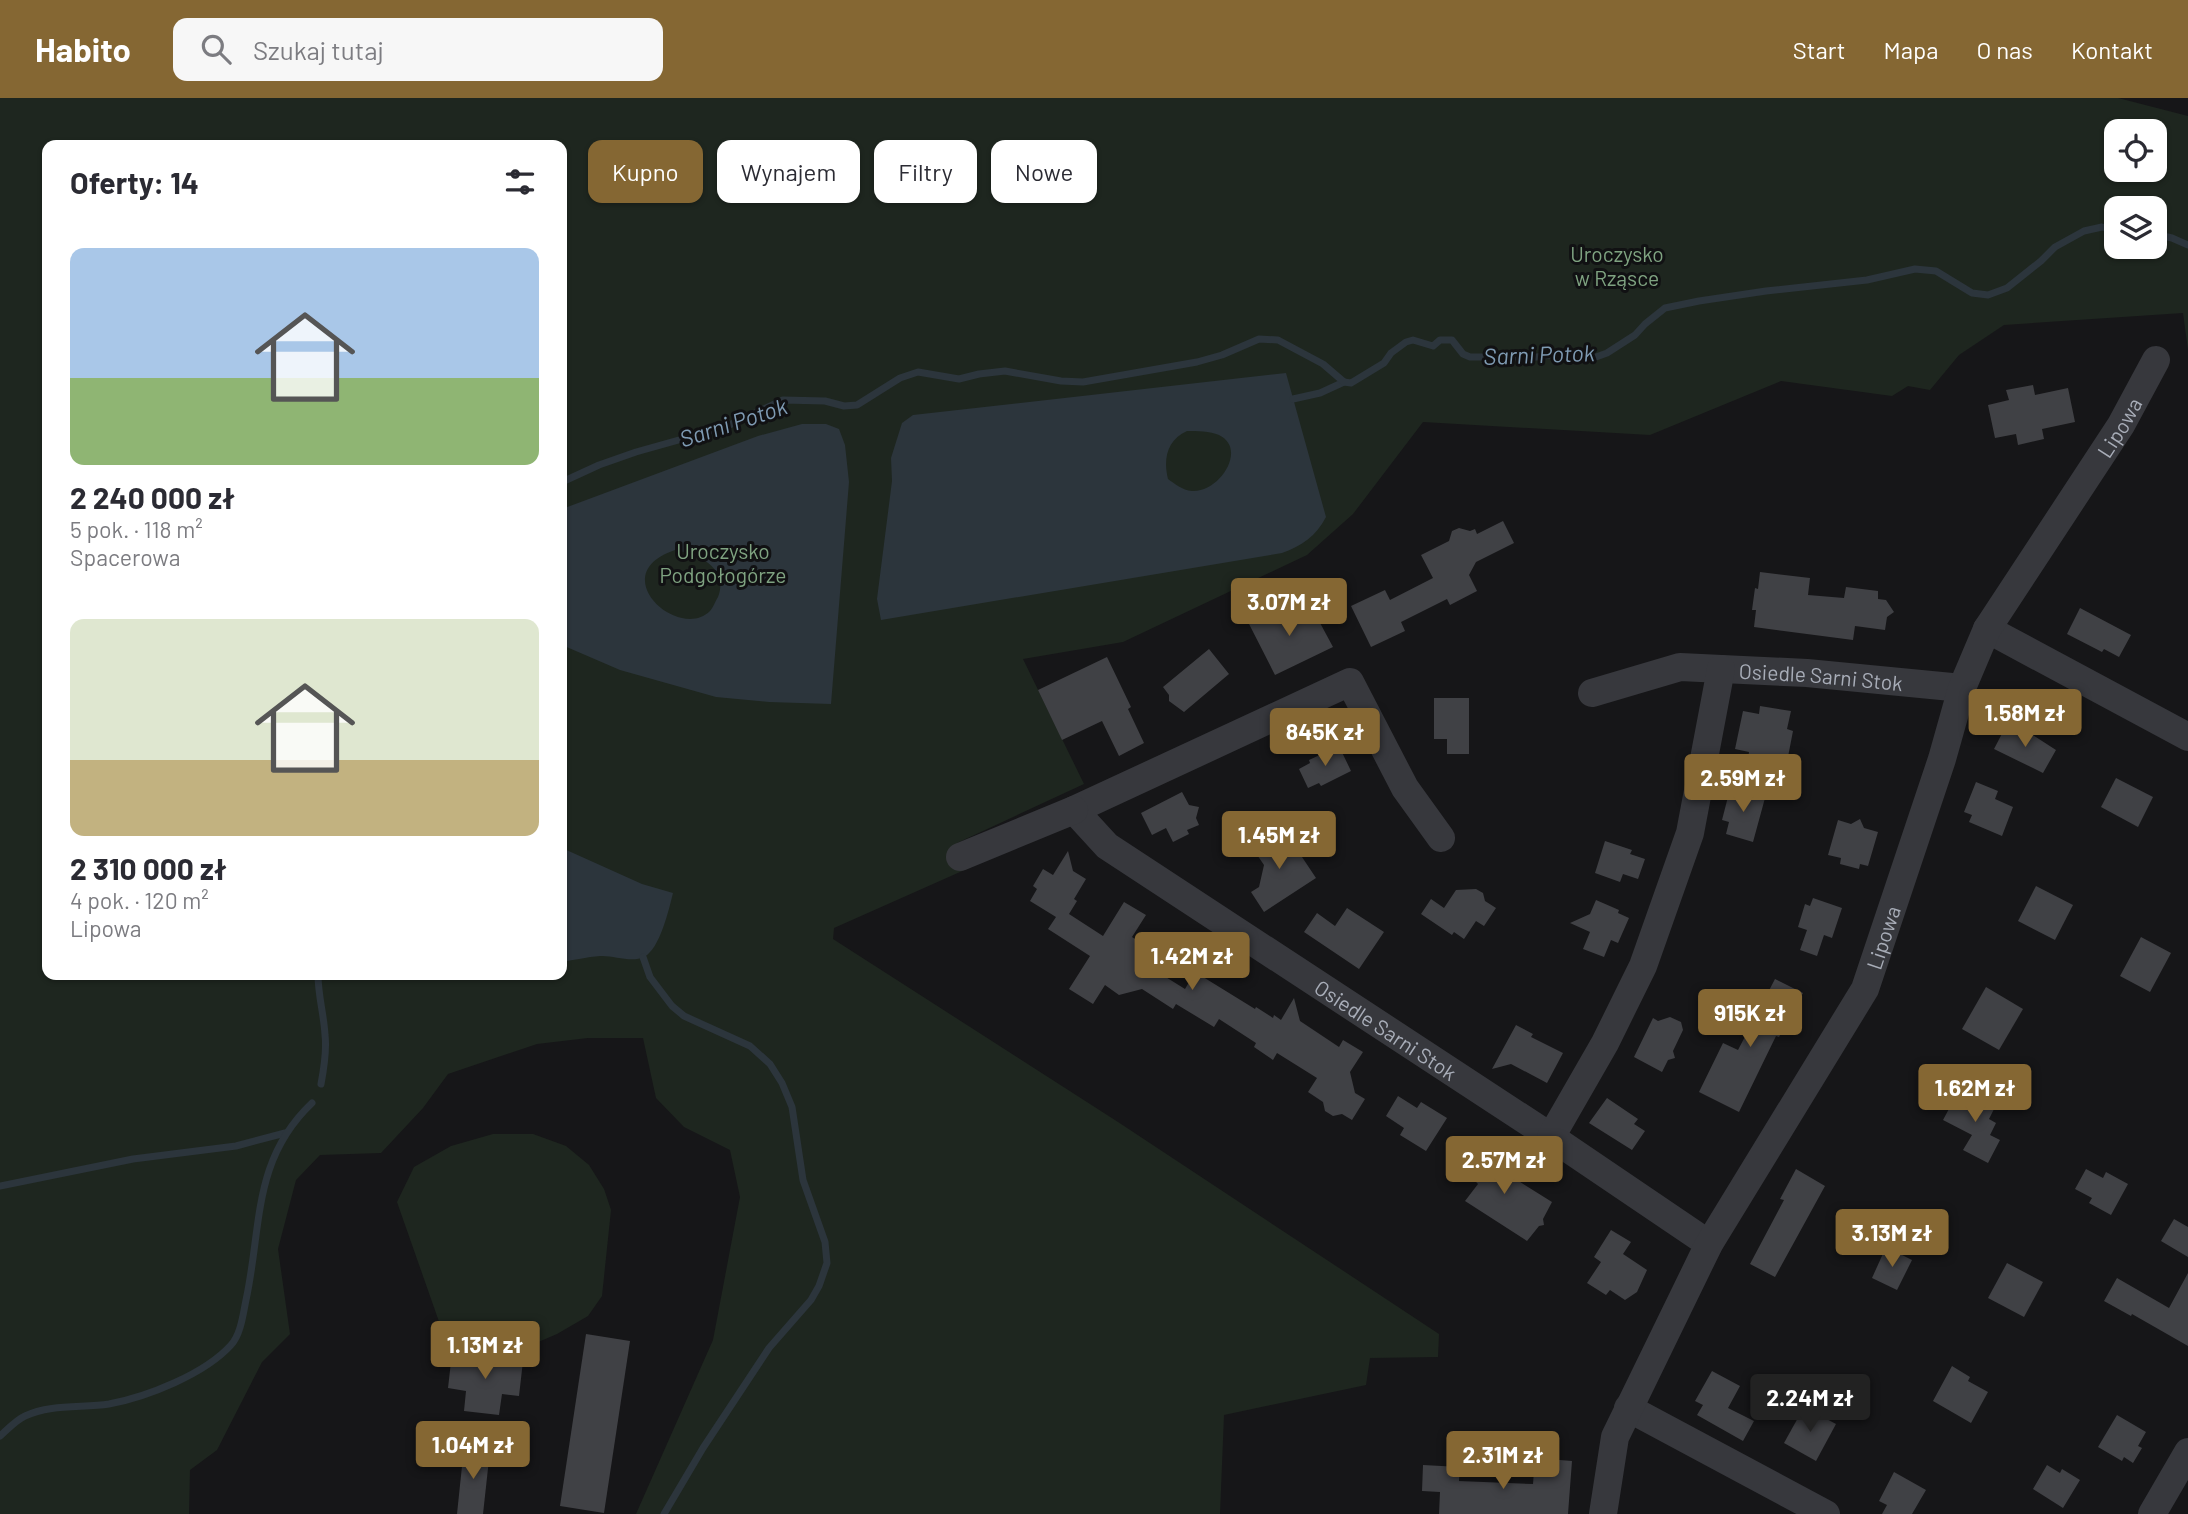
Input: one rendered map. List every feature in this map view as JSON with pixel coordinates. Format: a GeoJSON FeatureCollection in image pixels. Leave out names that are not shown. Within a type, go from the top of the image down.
{"type":"FeatureCollection","features":[{"type":"Feature","properties":{"kind":"street","name":"Lipowa"},"geometry":{"type":"LineString","coordinates":[[1603,1514],[1615,1437],[1709,1244],[1865,989],[1938,771],[1962,688],[1987,629],[2121,425],[2156,360]]}},
{"type":"Feature","properties":{"kind":"street"},"geometry":{"type":"LineString","coordinates":[[1987,629],[2188,737]]}},
{"type":"Feature","properties":{"kind":"street","name":"Osiedle Sarni Stok"},"geometry":{"type":"LineString","coordinates":[[1592,693],[1680,667],[1807,674],[1962,688]]}},
{"type":"Feature","properties":{"kind":"street","name":"Osiedle Sarni Stok"},"geometry":{"type":"LineString","coordinates":[[1551,1137],[1605,1043],[1643,966],[1690,832],[1721,668]]}},
{"type":"Feature","properties":{"kind":"street"},"geometry":{"type":"LineString","coordinates":[[960,857],[1074,810],[1350,682],[1405,788],[1441,838]]}},
{"type":"Feature","properties":{"kind":"street","name":"Osiedle Sarni Stok"},"geometry":{"type":"LineString","coordinates":[[1074,810],[1107,846],[1551,1137],[1709,1244]]}},
{"type":"Feature","properties":{"kind":"street"},"geometry":{"type":"LineString","coordinates":[[1628,1408],[1826,1514]]}},
{"type":"Feature","properties":{"kind":"street"},"geometry":{"type":"LineString","coordinates":[[2152,1514],[2188,1452]]}},
{"type":"Feature","properties":{"kind":"green space"},"geometry":{"type":"Polygon","coordinates":[[[0,98],[2118,98],[2188,116],[2188,350],[2183,313],[2004,325],[1959,355],[1930,390],[1908,386],[1892,396],[1781,381],[1650,435],[1423,422],[1353,514],[1307,555],[1123,642],[1023,659],[1084,784],[957,843],[978,864],[834,928],[833,939],[1118,1122],[1439,1334],[1438,1357],[1370,1358],[1366,1385],[1224,1415],[1220,1514],[636,1514],[713,1340],[740,1197],[730,1150],[684,1127],[656,1098],[643,1038],[588,1038],[537,1044],[448,1074],[423,1108],[381,1153],[320,1155],[296,1180],[278,1249],[290,1334],[262,1362],[217,1450],[190,1470],[189,1514],[0,1514],[0,98]]]}},
{"type":"Feature","properties":{"kind":"green space"},"geometry":{"type":"Polygon","coordinates":[[[493,1134],[533,1134],[566,1146],[589,1165],[604,1189],[611,1210],[602,1296],[588,1316],[529,1346],[443,1333],[397,1202],[414,1167],[451,1146],[493,1134]]]}},
{"type":"Feature","properties":{"kind":"shaded area"},"geometry":{"type":"Polygon","coordinates":[[[1286,373],[1326,517],[1308,540],[1282,553],[881,620],[877,599],[892,481],[891,458],[902,423],[913,415],[1286,373]],[[1187,431],[1175,439],[1168,451],[1168,479],[1182,488],[1202,490],[1220,478],[1230,459],[1231,450],[1219,435],[1187,431]]]}},
{"type":"Feature","properties":{"kind":"shaded area"},"geometry":{"type":"Polygon","coordinates":[[[802,424],[826,424],[839,429],[845,445],[849,482],[831,704],[716,697],[620,670],[567,647],[567,507],[758,436],[802,424]],[[675,550],[655,561],[646,574],[646,588],[654,601],[666,612],[681,618],[697,618],[710,611],[720,587],[716,570],[693,555],[675,550]]]}},
{"type":"Feature","properties":{"kind":"shaded area"},"geometry":{"type":"Polygon","coordinates":[[[567,850],[642,884],[673,893],[663,928],[650,953],[639,959],[600,956],[567,961],[567,850]]]}},
{"type":"Feature","properties":{"kind":"building"},"geometry":{"type":"Polygon","coordinates":[[[2033,385],[2035,395],[2068,388],[2075,422],[2042,429],[2044,439],[2018,445],[2016,434],[1995,438],[1988,405],[2009,400],[2006,390],[2033,385]]]}},
{"type":"Feature","properties":{"kind":"building"},"geometry":{"type":"Polygon","coordinates":[[[1503,521],[1514,543],[1476,562],[1469,575],[1477,591],[1450,605],[1447,599],[1401,622],[1405,631],[1371,647],[1351,606],[1385,590],[1390,600],[1433,578],[1421,555],[1449,541],[1452,531],[1459,528],[1470,531],[1475,529],[1477,534],[1503,521]]]}},
{"type":"Feature","properties":{"kind":"building"},"geometry":{"type":"Polygon","coordinates":[[[1760,572],[1810,578],[1808,595],[1844,598],[1846,587],[1878,591],[1878,599],[1886,600],[1894,612],[1887,617],[1885,630],[1855,626],[1853,640],[1754,627],[1756,610],[1752,610],[1760,572]]]}},
{"type":"Feature","properties":{"kind":"building"},"geometry":{"type":"Polygon","coordinates":[[[1283,605],[1290,619],[1312,608],[1333,647],[1275,675],[1248,622],[1283,605]]]}},
{"type":"Feature","properties":{"kind":"building"},"geometry":{"type":"Polygon","coordinates":[[[2080,608],[2131,635],[2119,657],[2104,649],[2102,652],[2067,634],[2080,608]]]}},
{"type":"Feature","properties":{"kind":"building"},"geometry":{"type":"Polygon","coordinates":[[[1209,649],[1229,674],[1184,712],[1169,701],[1169,695],[1163,687],[1209,649]]]}},
{"type":"Feature","properties":{"kind":"building"},"geometry":{"type":"Polygon","coordinates":[[[1107,657],[1131,707],[1128,709],[1144,743],[1119,756],[1102,721],[1062,740],[1038,690],[1107,657]]]}},
{"type":"Feature","properties":{"kind":"building"},"geometry":{"type":"Polygon","coordinates":[[[1434,698],[1469,698],[1469,754],[1447,754],[1447,739],[1434,739],[1434,698]]]}},
{"type":"Feature","properties":{"kind":"building"},"geometry":{"type":"Polygon","coordinates":[[[1760,706],[1791,711],[1787,729],[1793,731],[1787,762],[1772,759],[1771,763],[1748,759],[1749,752],[1735,749],[1743,711],[1759,714],[1760,706]]]}},
{"type":"Feature","properties":{"kind":"building"},"geometry":{"type":"Polygon","coordinates":[[[2007,724],[2026,735],[2028,732],[2056,750],[2043,773],[1994,749],[2007,724]]]}},
{"type":"Feature","properties":{"kind":"building"},"geometry":{"type":"Polygon","coordinates":[[[1339,746],[1351,771],[1321,786],[1319,783],[1308,788],[1299,769],[1310,763],[1309,760],[1339,746]]]}},
{"type":"Feature","properties":{"kind":"building"},"geometry":{"type":"Polygon","coordinates":[[[2116,778],[2153,797],[2138,827],[2101,807],[2116,778]]]}},
{"type":"Feature","properties":{"kind":"building"},"geometry":{"type":"Polygon","coordinates":[[[1976,782],[1998,791],[1995,799],[2013,807],[2002,836],[1969,822],[1972,815],[1964,812],[1976,782]]]}},
{"type":"Feature","properties":{"kind":"building"},"geometry":{"type":"Polygon","coordinates":[[[1730,789],[1765,798],[1753,842],[1726,834],[1729,822],[1722,820],[1730,789]]]}},
{"type":"Feature","properties":{"kind":"building"},"geometry":{"type":"Polygon","coordinates":[[[1182,792],[1189,805],[1199,807],[1196,818],[1199,825],[1187,830],[1189,834],[1173,842],[1166,828],[1152,835],[1141,813],[1182,792]]]}},
{"type":"Feature","properties":{"kind":"building"},"geometry":{"type":"Polygon","coordinates":[[[1860,819],[1864,828],[1878,832],[1868,866],[1860,864],[1859,869],[1840,864],[1841,858],[1828,855],[1838,820],[1851,824],[1860,819]]]}},
{"type":"Feature","properties":{"kind":"building"},"geometry":{"type":"Polygon","coordinates":[[[1278,828],[1297,857],[1300,854],[1316,878],[1264,912],[1251,892],[1259,887],[1264,865],[1251,846],[1278,828]]]}},
{"type":"Feature","properties":{"kind":"building"},"geometry":{"type":"Polygon","coordinates":[[[1605,841],[1632,850],[1630,854],[1645,859],[1638,879],[1623,874],[1620,882],[1595,873],[1605,841]]]}},
{"type":"Feature","properties":{"kind":"building"},"geometry":{"type":"Polygon","coordinates":[[[1068,851],[1073,871],[1086,879],[1069,914],[1103,936],[1124,902],[1146,915],[1132,937],[1156,953],[1148,966],[1185,989],[1195,972],[1255,1009],[1256,1007],[1281,1020],[1294,998],[1300,1021],[1339,1047],[1343,1040],[1363,1052],[1350,1072],[1355,1093],[1365,1099],[1352,1120],[1342,1114],[1333,1116],[1325,1111],[1323,1102],[1308,1092],[1317,1078],[1277,1053],[1273,1060],[1254,1047],[1256,1043],[1219,1019],[1214,1027],[1176,1004],[1173,1009],[1142,989],[1119,995],[1105,985],[1093,1004],[1069,989],[1090,956],[1048,929],[1056,917],[1030,901],[1037,889],[1033,886],[1043,869],[1053,875],[1068,851]]]}},
{"type":"Feature","properties":{"kind":"building"},"geometry":{"type":"Polygon","coordinates":[[[2036,886],[2073,905],[2055,940],[2018,921],[2036,886]]]}},
{"type":"Feature","properties":{"kind":"building"},"geometry":{"type":"Polygon","coordinates":[[[1476,889],[1483,893],[1485,901],[1496,908],[1484,926],[1476,921],[1464,939],[1454,932],[1452,935],[1421,914],[1431,899],[1444,908],[1456,890],[1476,889]]]}},
{"type":"Feature","properties":{"kind":"building"},"geometry":{"type":"Polygon","coordinates":[[[1813,898],[1842,908],[1832,938],[1824,935],[1817,956],[1800,950],[1807,930],[1798,927],[1805,904],[1810,906],[1813,898]]]}},
{"type":"Feature","properties":{"kind":"building"},"geometry":{"type":"Polygon","coordinates":[[[1596,900],[1619,910],[1618,913],[1629,918],[1618,943],[1611,940],[1604,957],[1583,949],[1590,932],[1570,923],[1590,914],[1596,900]]]}},
{"type":"Feature","properties":{"kind":"building"},"geometry":{"type":"Polygon","coordinates":[[[1347,908],[1384,932],[1359,969],[1304,932],[1317,913],[1335,926],[1347,908]]]}},
{"type":"Feature","properties":{"kind":"building"},"geometry":{"type":"Polygon","coordinates":[[[2141,937],[2171,953],[2150,992],[2120,976],[2141,937]]]}},
{"type":"Feature","properties":{"kind":"building"},"geometry":{"type":"Polygon","coordinates":[[[1775,979],[1803,993],[1779,1037],[1776,1036],[1739,1112],[1699,1092],[1723,1043],[1738,1050],[1775,979]]]}},
{"type":"Feature","properties":{"kind":"building"},"geometry":{"type":"Polygon","coordinates":[[[1986,987],[2023,1009],[1999,1050],[1962,1029],[1986,987]]]}},
{"type":"Feature","properties":{"kind":"building"},"geometry":{"type":"Polygon","coordinates":[[[1670,1017],[1681,1022],[1683,1030],[1673,1051],[1675,1058],[1668,1060],[1662,1072],[1634,1057],[1653,1018],[1658,1021],[1670,1017]]]}},
{"type":"Feature","properties":{"kind":"building"},"geometry":{"type":"Polygon","coordinates":[[[1516,1025],[1533,1034],[1531,1037],[1563,1053],[1547,1083],[1511,1064],[1492,1069],[1516,1025]]]}},
{"type":"Feature","properties":{"kind":"building"},"geometry":{"type":"Polygon","coordinates":[[[1958,1092],[1969,1097],[1979,1094],[1992,1101],[1994,1109],[1989,1119],[1996,1123],[1990,1135],[2000,1140],[1988,1163],[1963,1150],[1972,1135],[1943,1120],[1958,1092]]]}},
{"type":"Feature","properties":{"kind":"building"},"geometry":{"type":"Polygon","coordinates":[[[1398,1096],[1417,1108],[1421,1102],[1447,1118],[1426,1151],[1400,1135],[1404,1128],[1386,1116],[1398,1096]]]}},
{"type":"Feature","properties":{"kind":"building"},"geometry":{"type":"Polygon","coordinates":[[[1607,1098],[1638,1119],[1634,1124],[1645,1131],[1632,1150],[1589,1123],[1607,1098]]]}},
{"type":"Feature","properties":{"kind":"building"},"geometry":{"type":"Polygon","coordinates":[[[1473,1146],[1493,1165],[1552,1202],[1543,1219],[1544,1225],[1539,1226],[1527,1241],[1465,1201],[1478,1184],[1457,1162],[1473,1146]]]}},
{"type":"Feature","properties":{"kind":"building"},"geometry":{"type":"Polygon","coordinates":[[[1796,1169],[1825,1186],[1775,1277],[1750,1264],[1784,1200],[1780,1199],[1796,1169]]]}},
{"type":"Feature","properties":{"kind":"building"},"geometry":{"type":"Polygon","coordinates":[[[2086,1169],[2103,1178],[2106,1172],[2128,1184],[2111,1215],[2089,1203],[2092,1198],[2075,1189],[2086,1169]]]}},
{"type":"Feature","properties":{"kind":"building"},"geometry":{"type":"Polygon","coordinates":[[[2174,1219],[2188,1227],[2188,1257],[2161,1241],[2174,1219]]]}},
{"type":"Feature","properties":{"kind":"building"},"geometry":{"type":"Polygon","coordinates":[[[1611,1230],[1631,1242],[1623,1254],[1647,1270],[1637,1292],[1625,1300],[1610,1290],[1606,1295],[1587,1283],[1601,1262],[1594,1257],[1611,1230]]]}},
{"type":"Feature","properties":{"kind":"building"},"geometry":{"type":"Polygon","coordinates":[[[1886,1247],[1912,1260],[1897,1290],[1872,1278],[1886,1247]]]}},
{"type":"Feature","properties":{"kind":"building"},"geometry":{"type":"Polygon","coordinates":[[[2007,1263],[2043,1282],[2024,1317],[1988,1298],[2007,1263]]]}},
{"type":"Feature","properties":{"kind":"building"},"geometry":{"type":"Polygon","coordinates":[[[2188,1273],[2188,1346],[2104,1301],[2117,1278],[2169,1308],[2188,1273]]]}},
{"type":"Feature","properties":{"kind":"building"},"geometry":{"type":"Polygon","coordinates":[[[586,1334],[630,1341],[604,1513],[560,1506],[586,1334]]]}},
{"type":"Feature","properties":{"kind":"building"},"geometry":{"type":"Polygon","coordinates":[[[452,1353],[523,1361],[519,1396],[502,1394],[499,1415],[464,1411],[466,1391],[448,1388],[452,1353]]]}},
{"type":"Feature","properties":{"kind":"building"},"geometry":{"type":"Polygon","coordinates":[[[1952,1366],[1970,1377],[1968,1381],[1988,1392],[1971,1423],[1933,1401],[1952,1366]]]}},
{"type":"Feature","properties":{"kind":"building"},"geometry":{"type":"Polygon","coordinates":[[[1712,1371],[1740,1386],[1728,1408],[1754,1421],[1743,1441],[1697,1415],[1703,1405],[1695,1401],[1712,1371]]]}},
{"type":"Feature","properties":{"kind":"building"},"geometry":{"type":"Polygon","coordinates":[[[1804,1407],[1836,1424],[1816,1461],[1784,1443],[1804,1407]]]}},
{"type":"Feature","properties":{"kind":"building"},"geometry":{"type":"Polygon","coordinates":[[[2117,1415],[2146,1432],[2138,1446],[2142,1448],[2133,1463],[2124,1457],[2122,1461],[2098,1447],[2117,1415]]]}},
{"type":"Feature","properties":{"kind":"building"},"geometry":{"type":"Polygon","coordinates":[[[464,1447],[490,1450],[483,1514],[457,1514],[464,1447]]]}},
{"type":"Feature","properties":{"kind":"building"},"geometry":{"type":"Polygon","coordinates":[[[1535,1458],[1572,1461],[1568,1514],[1439,1514],[1440,1492],[1422,1491],[1423,1465],[1460,1467],[1459,1481],[1533,1484],[1535,1458]]]}},
{"type":"Feature","properties":{"kind":"building"},"geometry":{"type":"Polygon","coordinates":[[[2047,1465],[2060,1473],[2062,1469],[2080,1480],[2063,1508],[2033,1489],[2047,1465]]]}},
{"type":"Feature","properties":{"kind":"building"},"geometry":{"type":"Polygon","coordinates":[[[1894,1472],[1926,1490],[1912,1514],[1882,1514],[1887,1505],[1879,1501],[1894,1472]]]}},
{"type":"Feature","properties":{"kind":"waterway","name":"Sarni Potok"},"geometry":{"type":"LineString","coordinates":[[567,480],[636,452],[725,427],[783,400],[857,405],[900,378],[918,372],[959,379],[1005,371],[1083,382],[1197,362],[1222,355],[1259,339],[1278,340],[1323,364],[1344,382],[1351,383],[1384,363],[1391,353],[1413,340],[1433,346],[1440,340],[1452,340],[1463,354],[1470,357],[1537,357],[1563,353],[1596,357],[1635,335],[1665,308],[1699,301],[1867,280],[1915,269],[1936,271],[1972,293],[1988,295],[2007,288],[2055,247],[2084,231],[2104,228]]}},
{"type":"Feature","properties":{"kind":"waterway","name":"Sarni Potok"},"geometry":{"type":"LineString","coordinates":[[2167,237],[2188,245]]}},
{"type":"Feature","properties":{"kind":"waterway"},"geometry":{"type":"LineString","coordinates":[[1293,399],[1320,393],[1344,382]]}},
{"type":"Feature","properties":{"kind":"waterway"},"geometry":{"type":"LineString","coordinates":[[643,957],[650,977],[672,1006],[684,1016],[750,1046],[770,1064],[782,1083],[792,1107],[803,1180],[825,1242],[827,1263],[811,1300],[769,1348],[703,1448],[664,1514]]}},
{"type":"Feature","properties":{"kind":"waterway"},"geometry":{"type":"LineString","coordinates":[[318,980],[326,1041],[321,1084]]}},
{"type":"Feature","properties":{"kind":"waterway"},"geometry":{"type":"LineString","coordinates":[[0,1436],[18,1420],[35,1412],[109,1404],[157,1390],[191,1375],[220,1356],[231,1345],[243,1317],[262,1195],[269,1171],[279,1147],[312,1103]]}},
{"type":"Feature","properties":{"kind":"waterway"},"geometry":{"type":"LineString","coordinates":[[0,1186],[133,1159],[236,1146],[285,1133]]}},
{"type":"Feature","properties":{"kind":"park label","name":"Uroczysko w Rząsce"},"geometry":{"type":"Point","coordinates":[1617,265]}},
{"type":"Feature","properties":{"kind":"park label","name":"Uroczysko Podgołogórze"},"geometry":{"type":"Point","coordinates":[723,562]}}]}
